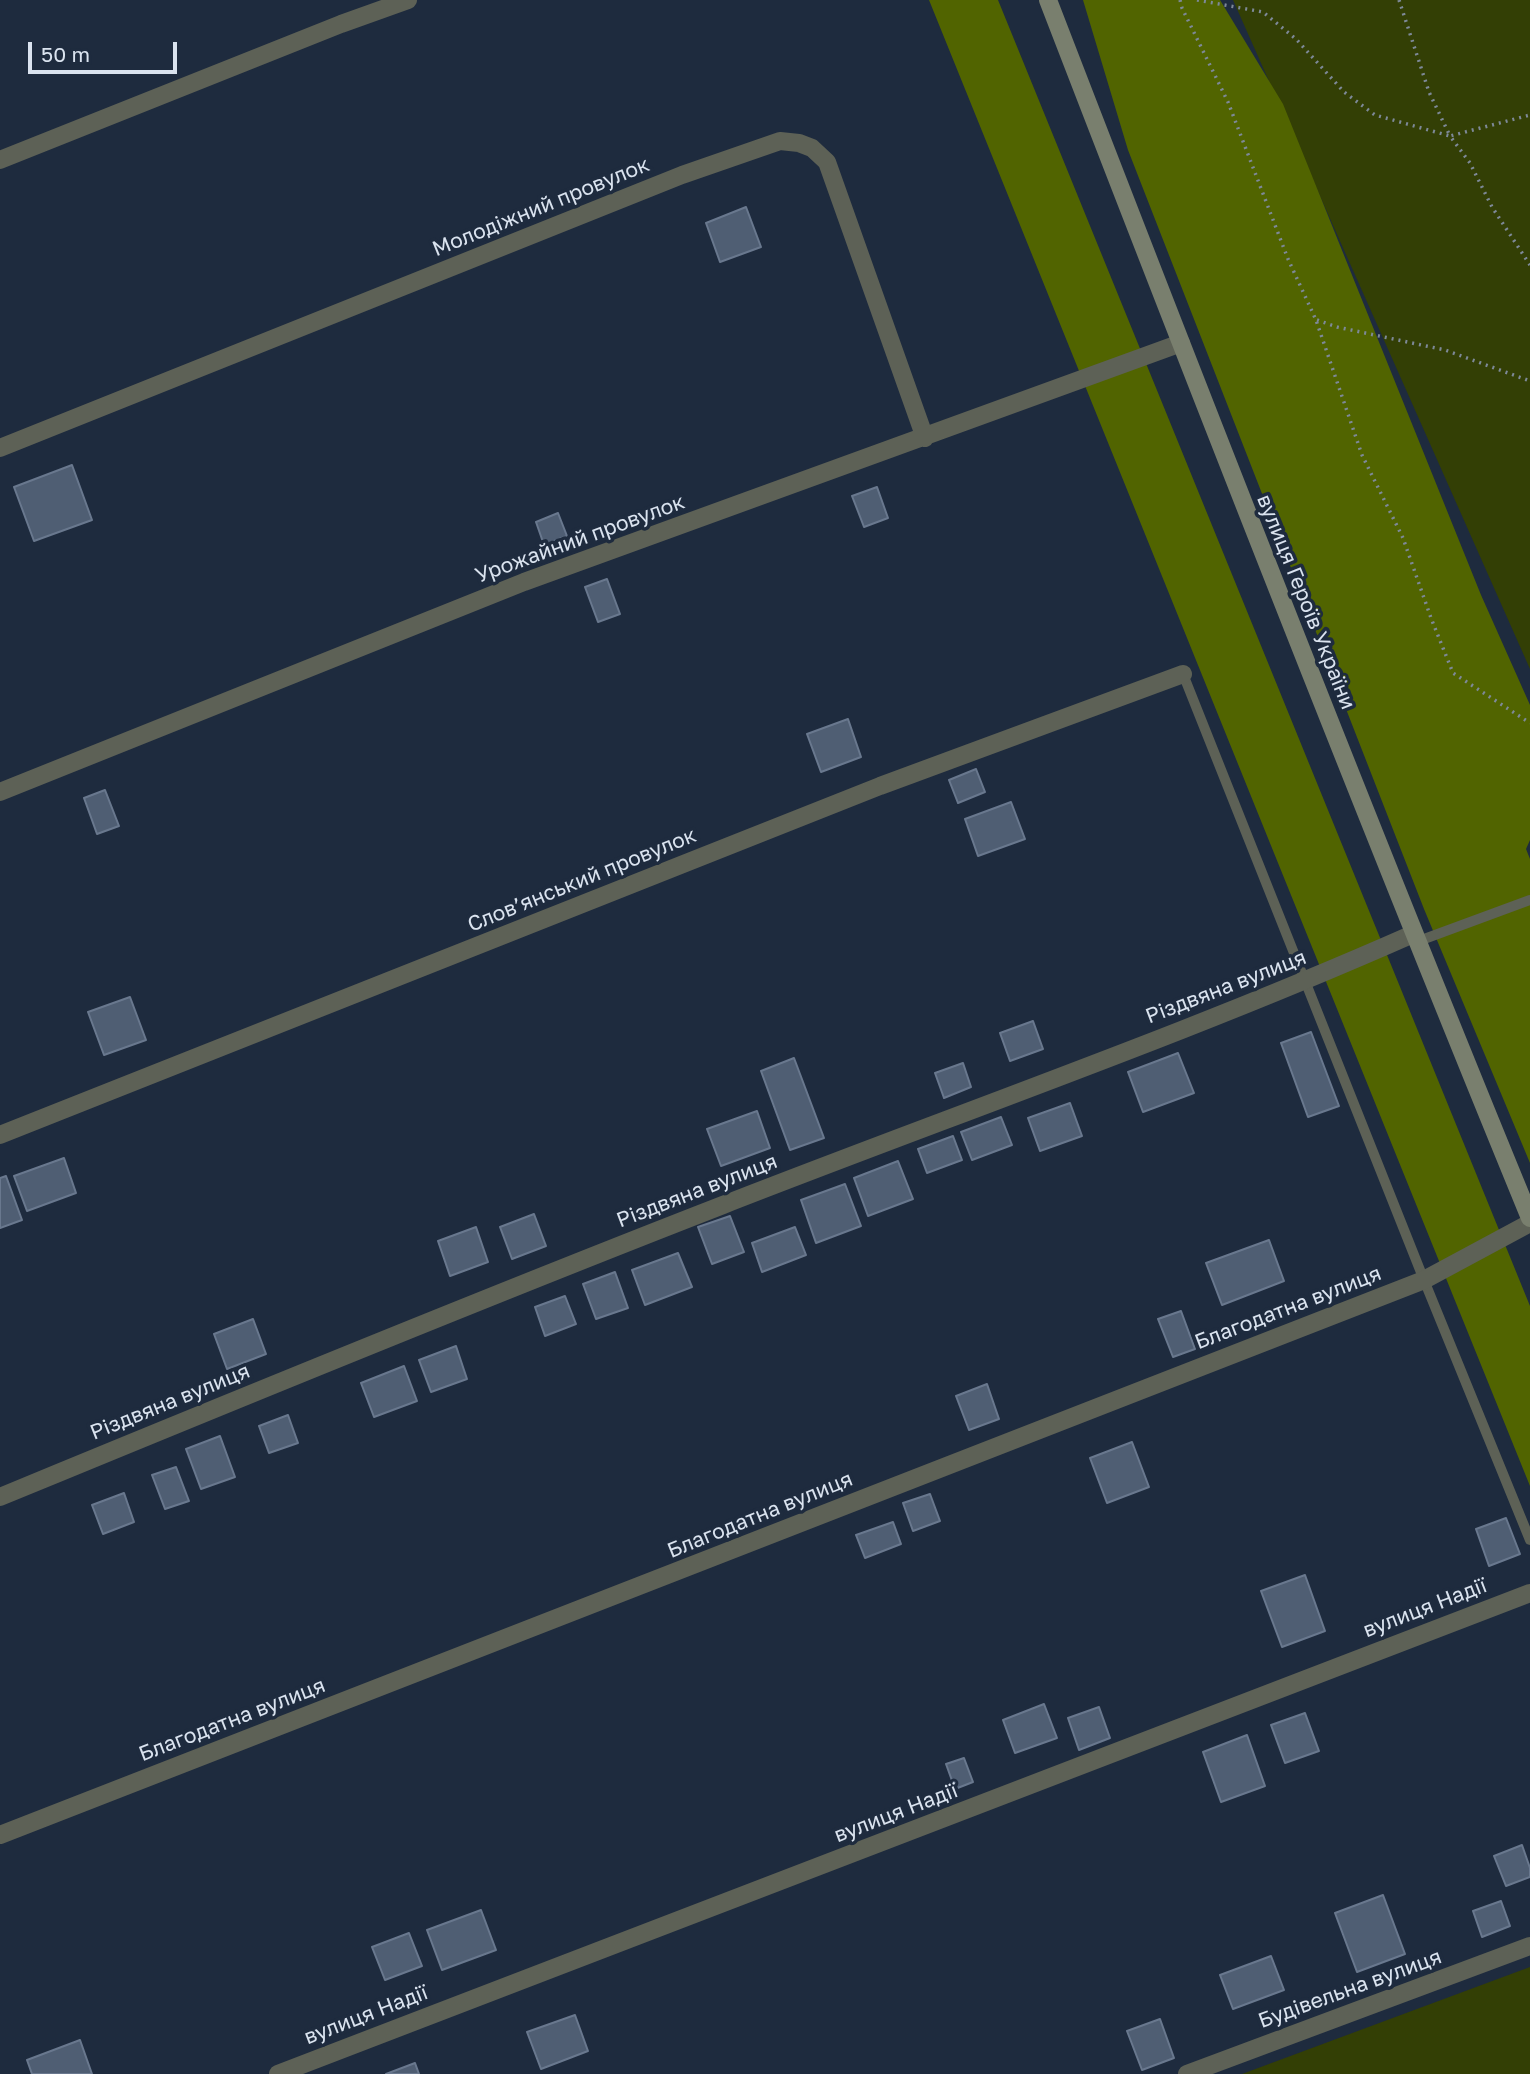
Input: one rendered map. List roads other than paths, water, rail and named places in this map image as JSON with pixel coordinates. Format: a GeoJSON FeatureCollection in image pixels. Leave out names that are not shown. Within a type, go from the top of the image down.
{"type":"FeatureCollection","features":[{"type":"Feature","properties":{"kind":"main road","name":"вулиця Героїв України"},"geometry":{"type":"LineString","coordinates":[[1048,0],[1274,584],[1530,1220]]}},
{"type":"Feature","properties":{"kind":"street"},"geometry":{"type":"LineString","coordinates":[[0,160],[341,24],[408,0]]}},
{"type":"Feature","properties":{"kind":"street","name":"Молодіжний провулок"},"geometry":{"type":"LineString","coordinates":[[0,448],[682,175],[780,141],[799,143],[812,149],[827,162],[925,438]]}},
{"type":"Feature","properties":{"kind":"street","name":"Урожайний провулок"},"geometry":{"type":"LineString","coordinates":[[0,792],[524,582],[1181,344]]}},
{"type":"Feature","properties":{"kind":"street","name":"Словʼянський провулок"},"geometry":{"type":"LineString","coordinates":[[0,1135],[880,786],[1183,674]]}},
{"type":"Feature","properties":{"kind":"street","name":"Різдвяна вулиця"},"geometry":{"type":"LineString","coordinates":[[0,1497],[312,1368],[722,1205],[1415,938]]}},
{"type":"Feature","properties":{"kind":"street","name":"Благодатна вулиця"},"geometry":{"type":"LineString","coordinates":[[0,1835],[1424,1280],[1530,1220]]}},
{"type":"Feature","properties":{"kind":"street","name":"вулиця Надії"},"geometry":{"type":"LineString","coordinates":[[278,2074],[1530,1593]]}},
{"type":"Feature","properties":{"kind":"street","name":"Будівельна вулиця"},"geometry":{"type":"LineString","coordinates":[[1187,2074],[1530,1946]]}},
{"type":"Feature","properties":{"kind":"lane"},"geometry":{"type":"LineString","coordinates":[[1183,674],[1530,1540]]}},
{"type":"Feature","properties":{"kind":"lane"},"geometry":{"type":"LineString","coordinates":[[1415,938],[1530,900]]}}]}
